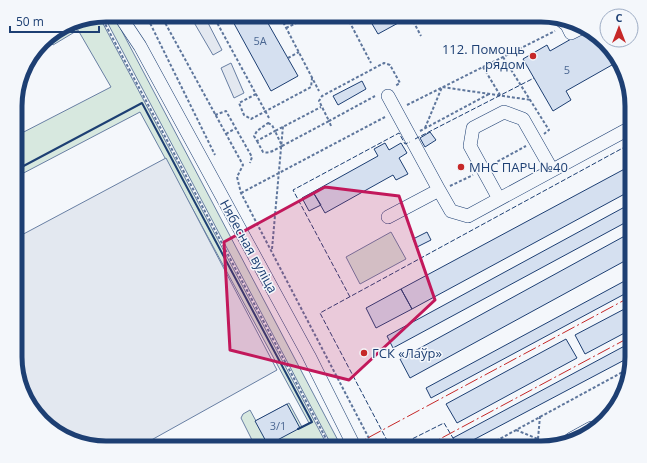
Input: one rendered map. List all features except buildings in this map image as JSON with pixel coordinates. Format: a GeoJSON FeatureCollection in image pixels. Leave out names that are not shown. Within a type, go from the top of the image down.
{"type":"FeatureCollection","features":[{"type":"Feature","properties":{"kind":"street","name":"Нябесная вуліца"},"geometry":{"type":"LineString","coordinates":[[124,22],[140,46],[309,356],[352,441]]}},
{"type":"Feature","properties":{"kind":"street","name":"Нябесная вуліца"},"geometry":{"type":"LineString","coordinates":[[133,22],[140,46]]}},
{"type":"Feature","properties":{"kind":"street"},"geometry":{"type":"LineString","coordinates":[[568,26],[571,33],[576,30]]}},
{"type":"Feature","properties":{"kind":"street"},"geometry":{"type":"LineString","coordinates":[[388,92],[451,211],[468,216],[625,131]]}},
{"type":"Feature","properties":{"kind":"street"},"geometry":{"type":"LineString","coordinates":[[499,199],[470,146],[473,128],[504,112],[523,119],[534,141],[552,170]]}},
{"type":"Feature","properties":{"kind":"street"},"geometry":{"type":"LineString","coordinates":[[388,217],[440,190]]}},
{"type":"Feature","properties":{"kind":"path"},"geometry":{"type":"LineString","coordinates":[[104,22],[328,441]]}},
{"type":"Feature","properties":{"kind":"path"},"geometry":{"type":"LineString","coordinates":[[149,22],[217,160]]}},
{"type":"Feature","properties":{"kind":"path"},"geometry":{"type":"LineString","coordinates":[[165,22],[243,165],[237,177],[242,193],[370,441]]}},
{"type":"Feature","properties":{"kind":"path"},"geometry":{"type":"LineString","coordinates":[[217,22],[269,118]]}},
{"type":"Feature","properties":{"kind":"path"},"geometry":{"type":"LineString","coordinates":[[283,22],[319,91]]}},
{"type":"Feature","properties":{"kind":"path"},"geometry":{"type":"LineString","coordinates":[[286,28],[299,22]]}},
{"type":"Feature","properties":{"kind":"path"},"geometry":{"type":"LineString","coordinates":[[350,22],[371,63]]}},
{"type":"Feature","properties":{"kind":"path"},"geometry":{"type":"LineString","coordinates":[[414,22],[421,36]]}},
{"type":"Feature","properties":{"kind":"path"},"geometry":{"type":"LineString","coordinates":[[288,58],[299,52]]}},
{"type":"Feature","properties":{"kind":"path"},"geometry":{"type":"LineString","coordinates":[[440,190],[483,170],[534,141],[549,130],[503,57]]}},
{"type":"Feature","properties":{"kind":"path"},"geometry":{"type":"LineString","coordinates":[[282,146],[272,125],[268,123],[262,126],[254,136],[263,152],[268,153],[282,146],[329,121],[388,92],[400,83],[390,64],[384,63],[322,96],[319,101],[321,106],[329,121],[332,126]]}},
{"type":"Feature","properties":{"kind":"path"},"geometry":{"type":"LineString","coordinates":[[483,67],[501,96]]}},
{"type":"Feature","properties":{"kind":"path"},"geometry":{"type":"LineString","coordinates":[[256,94],[239,103],[241,111],[244,115],[251,119],[311,87],[312,78]]}},
{"type":"Feature","properties":{"kind":"path"},"geometry":{"type":"LineString","coordinates":[[425,128],[442,87],[531,100]]}},
{"type":"Feature","properties":{"kind":"path"},"geometry":{"type":"LineString","coordinates":[[410,136],[489,94]]}},
{"type":"Feature","properties":{"kind":"path"},"geometry":{"type":"LineString","coordinates":[[257,141],[321,106]]}},
{"type":"Feature","properties":{"kind":"path"},"geometry":{"type":"LineString","coordinates":[[215,115],[226,111],[252,157],[250,162]]}},
{"type":"Feature","properties":{"kind":"path"},"geometry":{"type":"LineString","coordinates":[[272,251],[284,126]]}},
{"type":"Feature","properties":{"kind":"path"},"geometry":{"type":"LineString","coordinates":[[226,134],[236,128]]}},
{"type":"Feature","properties":{"kind":"path"},"geometry":{"type":"LineString","coordinates":[[496,441],[623,371]]}},
{"type":"Feature","properties":{"kind":"path"},"geometry":{"type":"LineString","coordinates":[[538,439],[540,416]]}},
{"type":"Feature","properties":{"kind":"path"},"geometry":{"type":"LineString","coordinates":[[516,430],[538,439]]}},
{"type":"Feature","properties":{"kind":"path"},"geometry":{"type":"LineString","coordinates":[[534,441],[538,439]]}},
{"type":"Feature","properties":{"kind":"highlighted area"},"geometry":{"type":"Polygon","coordinates":[[[325,187],[399,196],[435,300],[349,380],[230,350],[224,242],[325,187]]]}},
{"type":"Feature","properties":{"kind":"shaded area"},"geometry":{"type":"Polygon","coordinates":[[[102,22],[325,441],[252,441],[241,418],[243,414],[250,410],[256,421],[289,403],[302,427],[309,423],[140,112],[22,174],[22,133],[111,87],[78,30],[53,45],[51,43],[59,36],[74,28],[102,22]]]}},
{"type":"Feature","properties":{"kind":"shaded area"},"geometry":{"type":"Polygon","coordinates":[[[107,22],[117,22],[338,441],[329,441],[107,22]]]}},
{"type":"Feature","properties":{"kind":"shaded area"},"geometry":{"type":"Polygon","coordinates":[[[194,22],[208,22],[222,50],[213,55],[194,22]]]}},
{"type":"Feature","properties":{"kind":"shaded area"},"geometry":{"type":"Polygon","coordinates":[[[231,63],[244,93],[234,98],[221,68],[231,63]]]}},
{"type":"Feature","properties":{"kind":"shaded area"},"geometry":{"type":"Polygon","coordinates":[[[166,158],[277,370],[150,441],[100,441],[79,437],[64,430],[55,424],[39,408],[26,384],[22,363],[22,235],[166,158]]]}},
{"type":"Feature","properties":{"kind":"shaded area"},"geometry":{"type":"Polygon","coordinates":[[[391,232],[406,259],[360,284],[346,257],[391,232]]]}},
{"type":"Feature","properties":{"kind":"fence"},"geometry":{"type":"LineString","coordinates":[[415,139],[534,78]]}},
{"type":"Feature","properties":{"kind":"fence"},"geometry":{"type":"LineString","coordinates":[[350,297],[293,190],[399,133],[405,144],[410,142]]}},
{"type":"Feature","properties":{"kind":"fence"},"geometry":{"type":"LineString","coordinates":[[387,441],[320,313],[625,147]]}},
{"type":"Feature","properties":{"kind":"fence"},"geometry":{"type":"LineString","coordinates":[[408,441],[444,423],[453,438]]}},
{"type":"Feature","properties":{"kind":"wall"},"geometry":{"type":"LineString","coordinates":[[22,167],[142,103],[312,422],[298,429]]}},
{"type":"Feature","properties":{"kind":"power"},"geometry":{"type":"LineString","coordinates":[[362,441],[625,300]]}},
{"type":"Feature","properties":{"kind":"power"},"geometry":{"type":"LineString","coordinates":[[436,441],[625,340]]}},
{"type":"Feature","properties":{"kind":"place","name":"112. Помощь рядом"},"geometry":{"type":"Point","coordinates":[533,56]}},
{"type":"Feature","properties":{"kind":"place","name":"МНС ПАРЧ №40"},"geometry":{"type":"Point","coordinates":[461,167]}},
{"type":"Feature","properties":{"kind":"place","name":"ГСК «Лаўр»"},"geometry":{"type":"Point","coordinates":[364,353]}}]}
